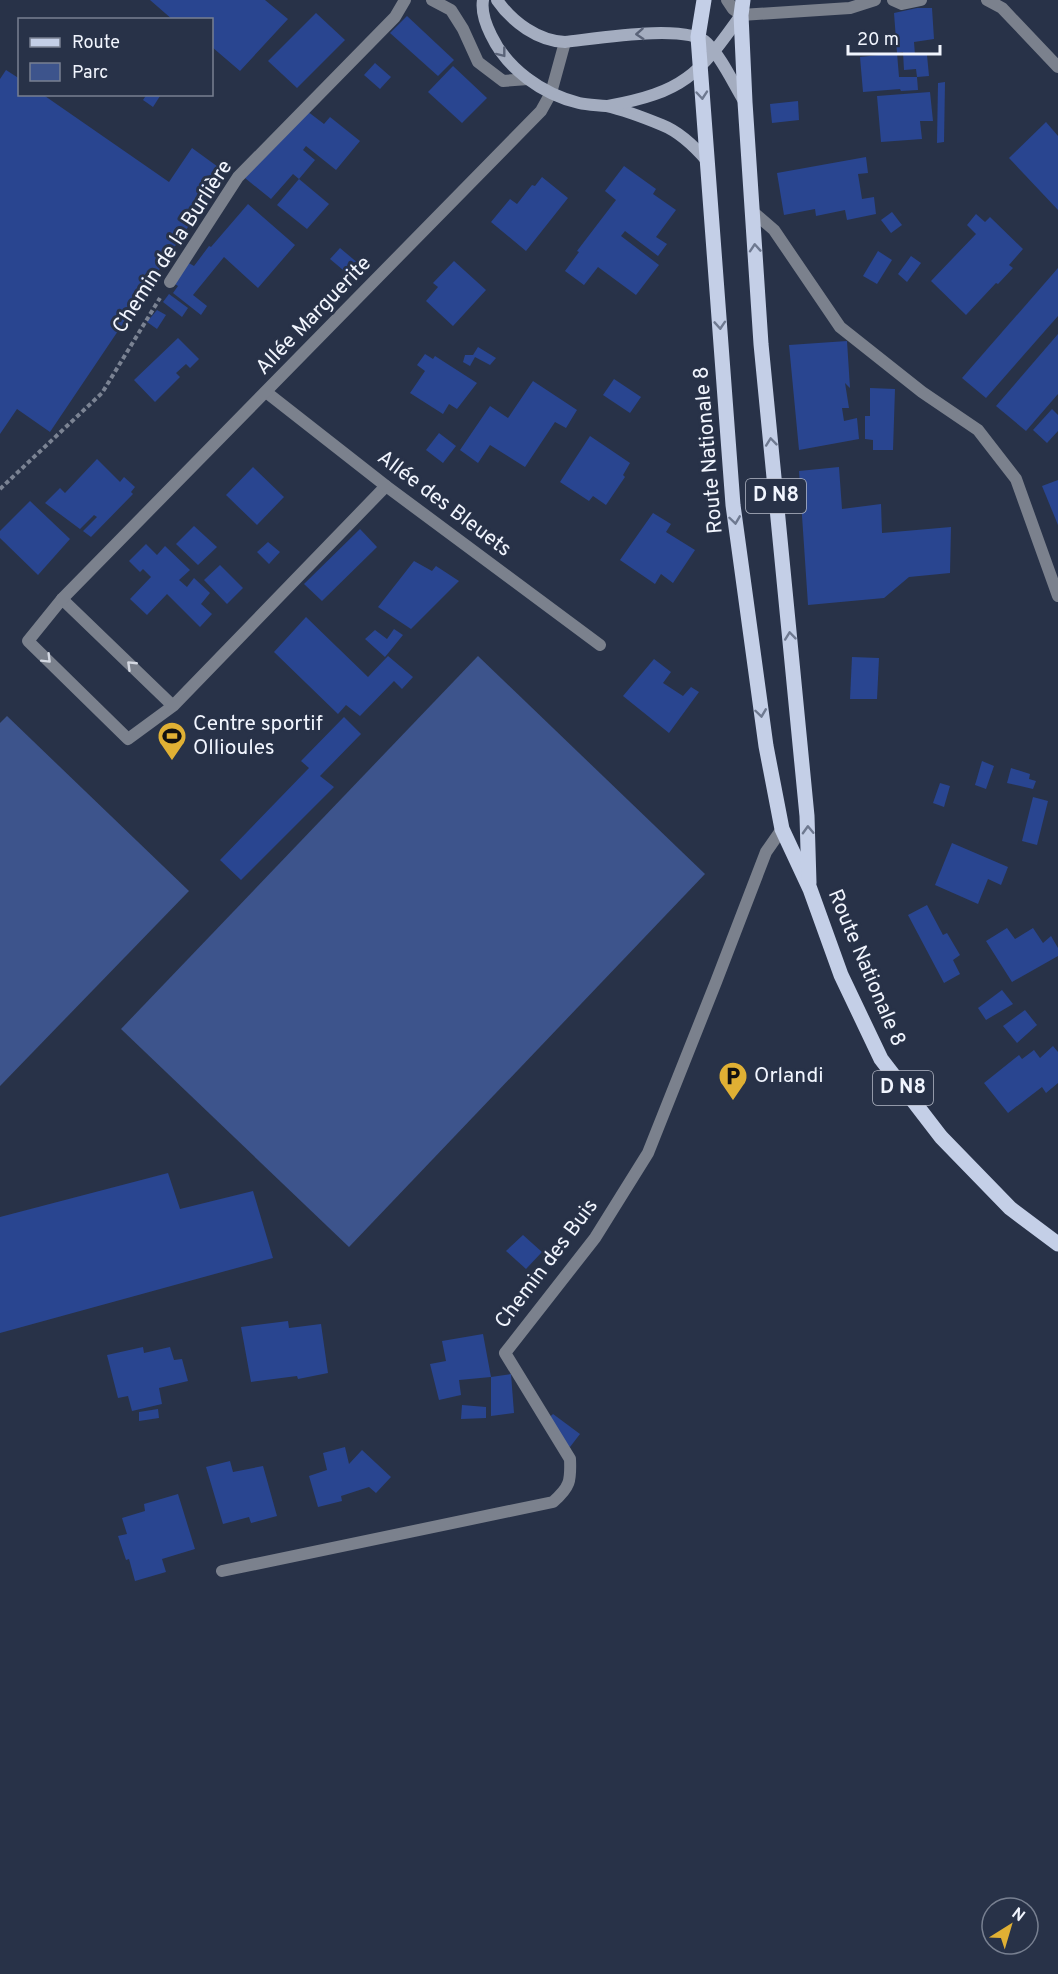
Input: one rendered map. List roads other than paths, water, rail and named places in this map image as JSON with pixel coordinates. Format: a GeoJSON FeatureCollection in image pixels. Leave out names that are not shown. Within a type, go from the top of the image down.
{"type":"FeatureCollection","features":[{"type":"Feature","properties":{"kind":"main road","name":"Route Nationale 8"},"geometry":{"type":"LineString","coordinates":[[704,0],[698,37],[733,505],[766,746],[782,829],[810,889],[841,975],[881,1059],[941,1137],[1010,1208],[1058,1244]]}},
{"type":"Feature","properties":{"kind":"main road","name":"Route Nationale 8"},"geometry":{"type":"LineString","coordinates":[[742,8],[745,102],[761,344],[807,816],[810,889]]}},
{"type":"Feature","properties":{"kind":"street","name":"Chemin de la Burlière"},"geometry":{"type":"LineString","coordinates":[[170,282],[238,177],[395,17],[405,0]]}},
{"type":"Feature","properties":{"kind":"street"},"geometry":{"type":"LineString","coordinates":[[432,0],[450,10],[463,29],[478,62],[503,81],[528,79]]}},
{"type":"Feature","properties":{"kind":"street"},"geometry":{"type":"LineString","coordinates":[[483,0],[486,25],[495,45],[508,62],[528,79],[551,93],[579,103],[607,107],[664,125],[699,151],[708,162]]}},
{"type":"Feature","properties":{"kind":"street"},"geometry":{"type":"LineString","coordinates":[[497,0],[520,24],[537,36],[552,41],[565,42],[650,33],[698,37],[706,42],[715,53],[745,102]]}},
{"type":"Feature","properties":{"kind":"street"},"geometry":{"type":"LineString","coordinates":[[727,0],[733,9],[850,8],[875,0]]}},
{"type":"Feature","properties":{"kind":"street"},"geometry":{"type":"LineString","coordinates":[[893,0],[903,4],[921,0]]}},
{"type":"Feature","properties":{"kind":"street"},"geometry":{"type":"LineString","coordinates":[[987,0],[1002,8],[1058,67]]}},
{"type":"Feature","properties":{"kind":"street"},"geometry":{"type":"LineString","coordinates":[[607,107],[633,102],[671,89],[700,69],[715,53],[742,8]]}},
{"type":"Feature","properties":{"kind":"street","name":"Allée Marguerite"},"geometry":{"type":"LineString","coordinates":[[173,706],[128,739],[28,641],[62,599],[541,111],[551,93],[565,42]]}},
{"type":"Feature","properties":{"kind":"street"},"geometry":{"type":"LineString","coordinates":[[753,213],[774,231],[840,327],[922,392],[978,430],[1016,479],[1058,596]]}},
{"type":"Feature","properties":{"kind":"street","name":"Allée des Bleuets"},"geometry":{"type":"LineString","coordinates":[[266,392],[386,486],[600,645]]}},
{"type":"Feature","properties":{"kind":"street"},"geometry":{"type":"LineString","coordinates":[[62,599],[173,706],[386,486]]}},
{"type":"Feature","properties":{"kind":"street","name":"Chemin des Buis"},"geometry":{"type":"LineString","coordinates":[[222,1571],[553,1502],[566,1491],[570,1476],[570,1459],[505,1353],[595,1238],[648,1153],[766,852],[782,829]]}},
{"type":"Feature","properties":{"kind":"place","name":"Centre sportif Ollioules"},"geometry":{"type":"Point","coordinates":[172,762]}},
{"type":"Feature","properties":{"kind":"place","name":"Orlandi"},"geometry":{"type":"Point","coordinates":[733,1102]}}]}
